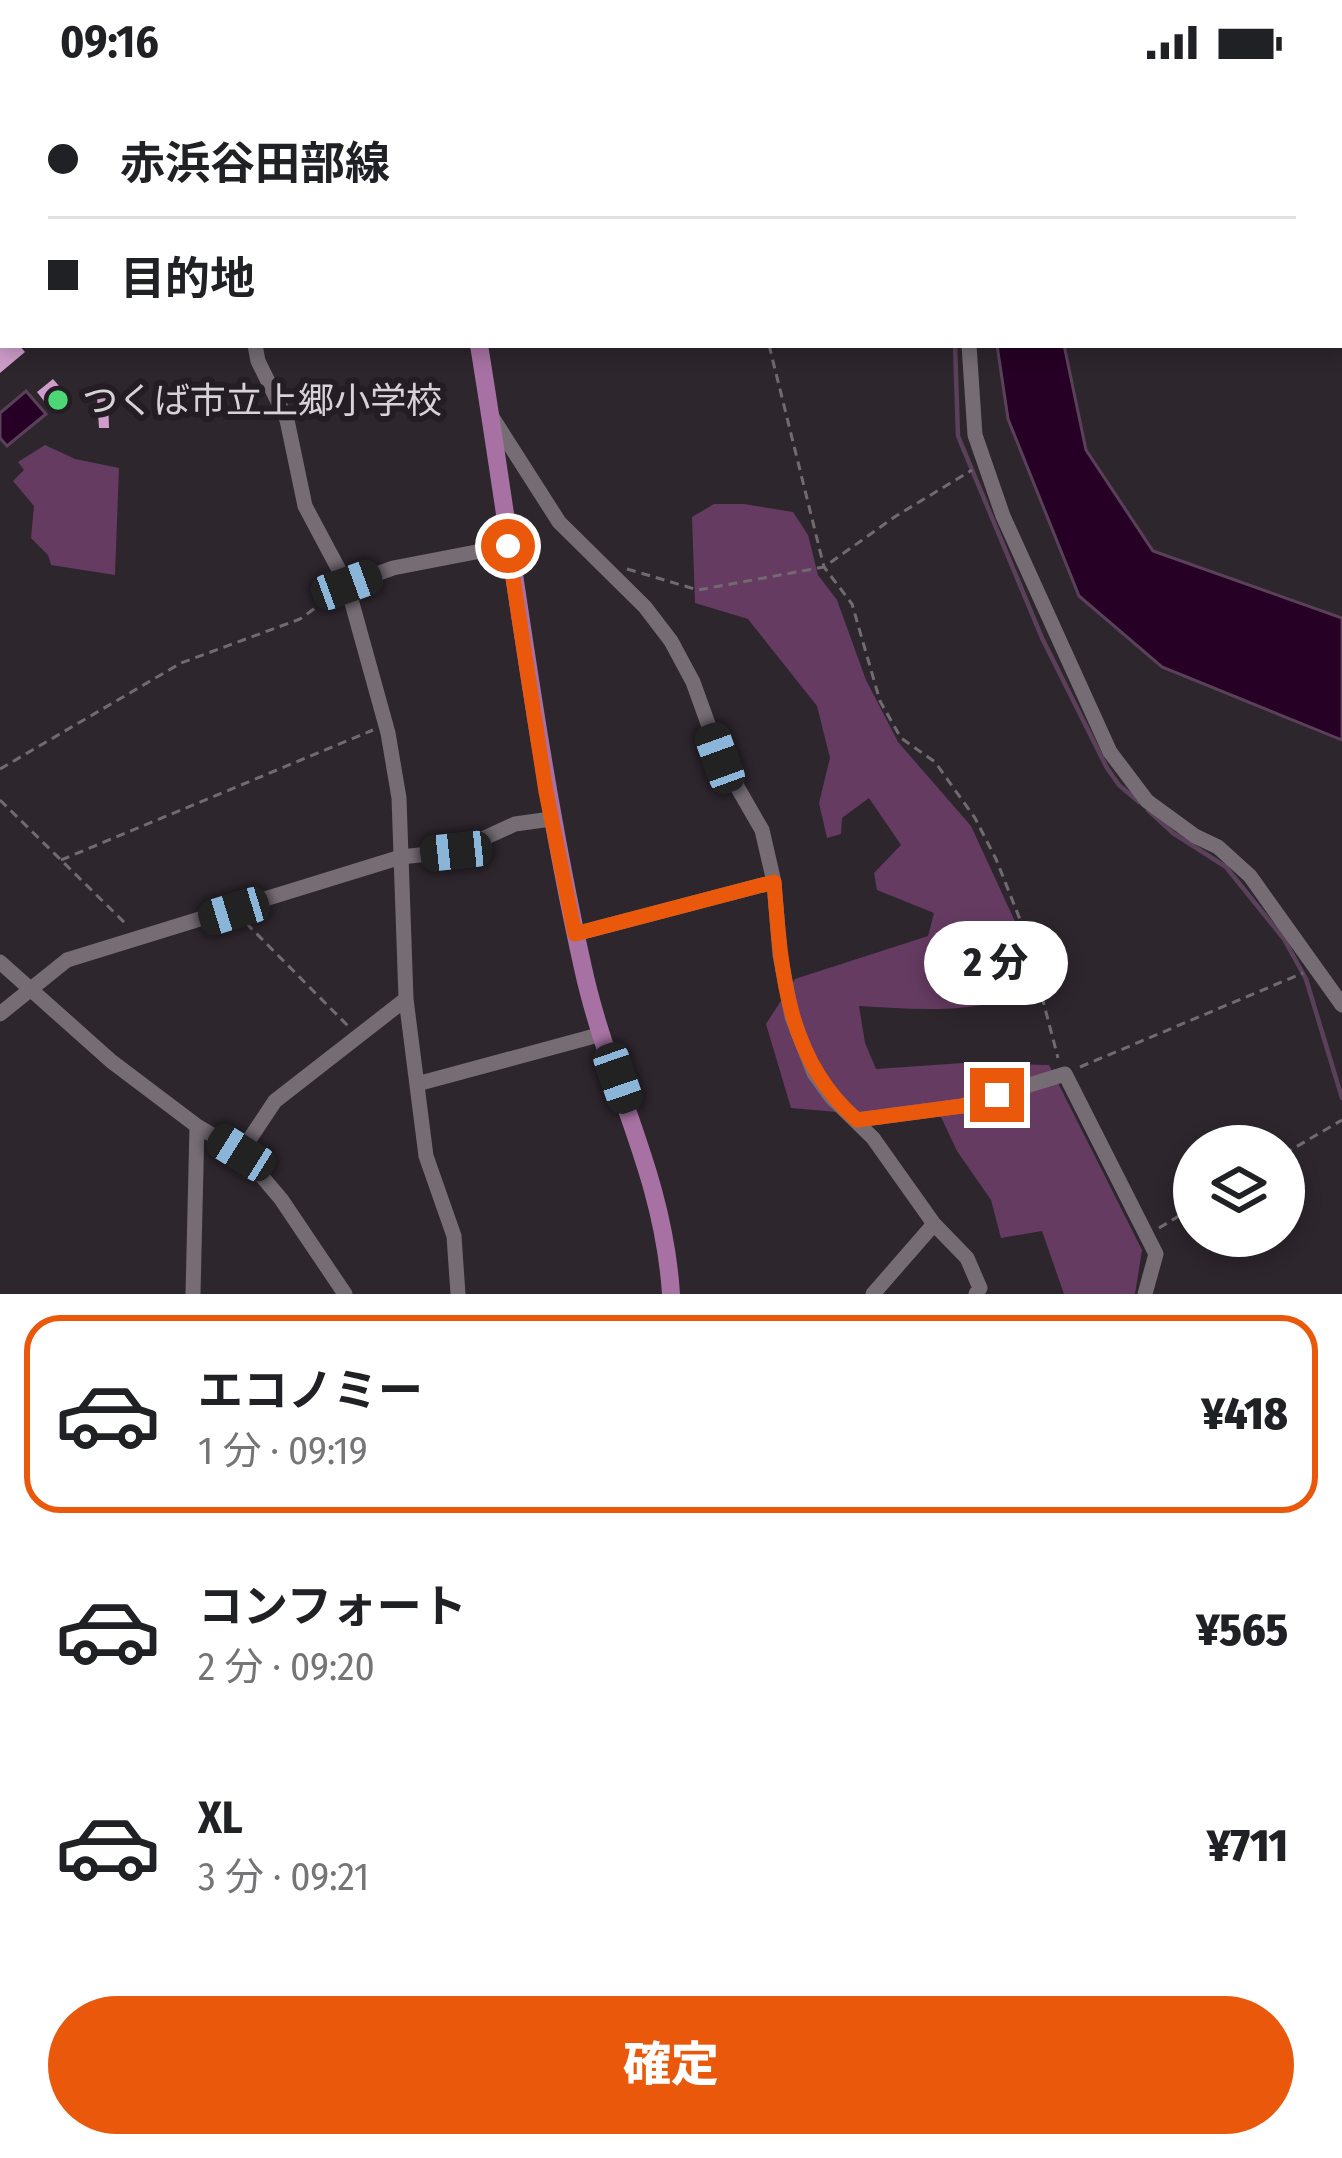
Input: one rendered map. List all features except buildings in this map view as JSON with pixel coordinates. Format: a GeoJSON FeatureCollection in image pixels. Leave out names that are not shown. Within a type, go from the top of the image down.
{"type":"FeatureCollection","features":[{"type":"Feature","properties":{"kind":"main road"},"geometry":{"type":"LineString","coordinates":[[480,348],[551,818],[602,1034],[661,1210],[671,1294]]}},
{"type":"Feature","properties":{"kind":"street"},"geometry":{"type":"LineString","coordinates":[[256,348],[287,420],[304,506],[347,585],[386,724],[399,798],[406,999],[427,1156],[454,1236],[458,1294]]}},
{"type":"Feature","properties":{"kind":"street"},"geometry":{"type":"LineString","coordinates":[[969,348],[975,435],[1003,516],[1110,752],[1147,801],[1218,847],[1250,876],[1342,1005]]}},
{"type":"Feature","properties":{"kind":"street"},"geometry":{"type":"LineString","coordinates":[[491,415],[559,522],[671,641],[693,682],[720,758],[762,830],[793,1017],[814,1073],[857,1120],[934,1224],[967,1258],[980,1288],[976,1294]]}},
{"type":"Feature","properties":{"kind":"street"},"geometry":{"type":"LineString","coordinates":[[347,585],[393,568],[508,546]]}},
{"type":"Feature","properties":{"kind":"street"},"geometry":{"type":"LineString","coordinates":[[0,1014],[67,960],[401,857],[456,851],[514,824],[551,818]]}},
{"type":"Feature","properties":{"kind":"street"},"geometry":{"type":"LineString","coordinates":[[575,934],[774,882]]}},
{"type":"Feature","properties":{"kind":"street"},"geometry":{"type":"LineString","coordinates":[[0,962],[111,1061],[241,1153],[281,1199],[345,1294]]}},
{"type":"Feature","properties":{"kind":"street"},"geometry":{"type":"LineString","coordinates":[[241,1153],[274,1101],[406,999]]}},
{"type":"Feature","properties":{"kind":"street"},"geometry":{"type":"LineString","coordinates":[[417,1084],[602,1034]]}},
{"type":"Feature","properties":{"kind":"street"},"geometry":{"type":"LineString","coordinates":[[857,1120],[962,1106],[1065,1074],[1156,1254],[1144,1294]]}},
{"type":"Feature","properties":{"kind":"street"},"geometry":{"type":"LineString","coordinates":[[193,1294],[197,1126]]}},
{"type":"Feature","properties":{"kind":"street"},"geometry":{"type":"LineString","coordinates":[[873,1294],[934,1224]]}},
{"type":"Feature","properties":{"kind":"path"},"geometry":{"type":"LineString","coordinates":[[771,348],[824,567],[852,604],[880,701],[901,738],[934,762],[975,818],[996,859],[1025,932],[1053,1045],[1065,1074],[1315,968]]}},
{"type":"Feature","properties":{"kind":"path"},"geometry":{"type":"LineString","coordinates":[[593,553],[631,571],[698,590],[824,567],[896,516],[986,462]]}},
{"type":"Feature","properties":{"kind":"path"},"geometry":{"type":"LineString","coordinates":[[0,769],[181,663],[300,619],[347,585]]}},
{"type":"Feature","properties":{"kind":"path"},"geometry":{"type":"LineString","coordinates":[[61,860],[386,724]]}},
{"type":"Feature","properties":{"kind":"path"},"geometry":{"type":"LineString","coordinates":[[0,800],[141,939]]}},
{"type":"Feature","properties":{"kind":"path"},"geometry":{"type":"LineString","coordinates":[[234,911],[358,1036]]}},
{"type":"Feature","properties":{"kind":"path"},"geometry":{"type":"LineString","coordinates":[[1305,1142],[1342,1120]]}},
{"type":"Feature","properties":{"kind":"path"},"geometry":{"type":"LineString","coordinates":[[1148,1234],[1173,1219]]}},
{"type":"Feature","properties":{"kind":"shaded area"},"geometry":{"type":"Polygon","coordinates":[[[997,348],[1065,348],[1086,450],[1153,551],[1342,618],[1342,740],[1162,667],[1079,596],[1008,419],[997,348]]]}},
{"type":"Feature","properties":{"kind":"shaded area"},"geometry":{"type":"Polygon","coordinates":[[[26,391],[46,414],[7,446],[0,438],[0,413],[26,391]]]}},
{"type":"Feature","properties":{"kind":"shaded area"},"geometry":{"type":"Polygon","coordinates":[[[45,445],[75,459],[119,468],[115,575],[51,565],[31,538],[34,506],[13,481],[24,470],[18,462],[45,445]]]}},
{"type":"Feature","properties":{"kind":"shaded area"},"geometry":{"type":"Polygon","coordinates":[[[714,504],[793,512],[808,535],[818,575],[837,600],[866,680],[898,742],[971,826],[1018,928],[1025,992],[964,1007],[859,1006],[865,1043],[876,1069],[963,1063],[1049,1065],[1142,1250],[1135,1294],[1064,1294],[1042,1231],[1001,1238],[991,1200],[957,1151],[934,1102],[860,1114],[791,1108],[766,1024],[795,979],[928,936],[934,913],[877,890],[874,873],[901,845],[869,798],[842,818],[841,834],[827,838],[819,803],[830,758],[817,706],[748,619],[695,603],[692,517],[714,504]]]}},
{"type":"Feature","properties":{"kind":"waterway"},"geometry":{"type":"LineString","coordinates":[[955,348],[958,436],[1042,638],[1107,768],[1139,802]]}},
{"type":"Feature","properties":{"kind":"waterway"},"geometry":{"type":"LineString","coordinates":[[1148,810],[1173,833],[1226,867],[1284,939],[1306,979],[1342,1098]]}},
{"type":"Feature","properties":{"kind":"place","name":"つくば市立上郷小学校"},"geometry":{"type":"Point","coordinates":[58,400]}},
{"type":"Feature","properties":{"kind":"route"},"geometry":{"type":"LineString","coordinates":[[508,546],[546,792],[575,934],[774,882],[780,955],[793,1017],[814,1073],[832,1098],[857,1120],[962,1106],[997,1095]]}}]}
